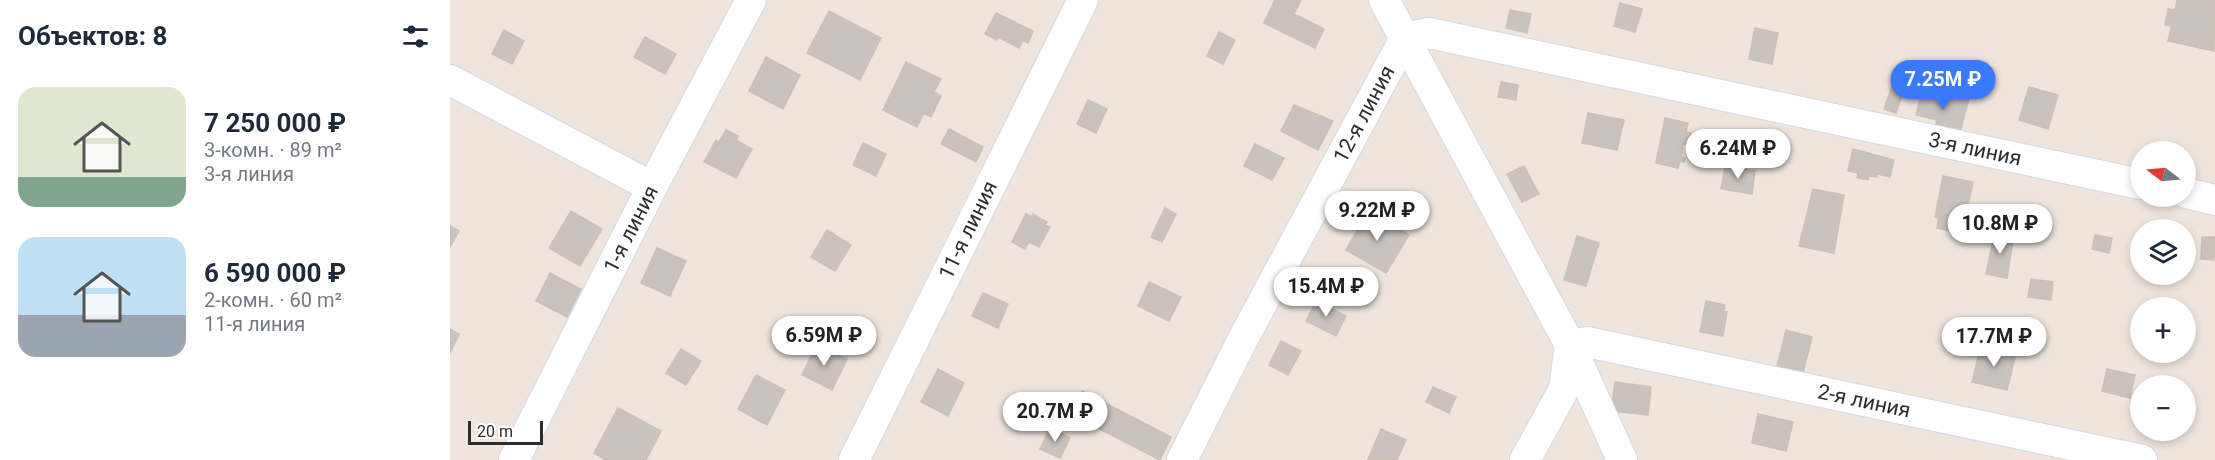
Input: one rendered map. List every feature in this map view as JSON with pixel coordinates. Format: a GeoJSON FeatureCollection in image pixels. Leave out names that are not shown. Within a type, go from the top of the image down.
{"type":"FeatureCollection","features":[{"type":"Feature","properties":{"kind":"street","name":"1-я линия"},"geometry":{"type":"LineString","coordinates":[[514,460],[652,187],[751,0]]}},
{"type":"Feature","properties":{"kind":"street","name":"11-я линия"},"geometry":{"type":"LineString","coordinates":[[854,460],[1083,0]]}},
{"type":"Feature","properties":{"kind":"street"},"geometry":{"type":"LineString","coordinates":[[1384,0],[1579,344],[1622,460]]}},
{"type":"Feature","properties":{"kind":"street","name":"3-я линия"},"geometry":{"type":"LineString","coordinates":[[1404,38],[1429,33],[2130,182]]}},
{"type":"Feature","properties":{"kind":"street","name":"12-я линия"},"geometry":{"type":"LineString","coordinates":[[1182,460],[1244,337],[1404,38]]}},
{"type":"Feature","properties":{"kind":"street"},"geometry":{"type":"LineString","coordinates":[[450,80],[652,187]]}},
{"type":"Feature","properties":{"kind":"street"},"geometry":{"type":"LineString","coordinates":[[2196,196],[2215,200]]}},
{"type":"Feature","properties":{"kind":"street"},"geometry":{"type":"LineString","coordinates":[[1525,460],[1564,389],[1579,344]]}},
{"type":"Feature","properties":{"kind":"street","name":"2-я линия"},"geometry":{"type":"LineString","coordinates":[[1579,344],[2142,460]]}},
{"type":"Feature","properties":{"kind":"building"},"geometry":{"type":"Polygon","coordinates":[[[1275,0],[1301,0],[1294,14],[1324,29],[1315,48],[1264,23],[1275,0]]]}},
{"type":"Feature","properties":{"kind":"building"},"geometry":{"type":"Polygon","coordinates":[[[2177,0],[2215,0],[2214,51],[2168,41],[2172,26],[2165,25],[2168,9],[2175,10],[2177,0]]]}},
{"type":"Feature","properties":{"kind":"building"},"geometry":{"type":"Polygon","coordinates":[[[1620,3],[1642,9],[1635,32],[1614,26],[1620,3]]]}},
{"type":"Feature","properties":{"kind":"building"},"geometry":{"type":"Polygon","coordinates":[[[1510,10],[1531,14],[1527,33],[1506,28],[1510,10]]]}},
{"type":"Feature","properties":{"kind":"building"},"geometry":{"type":"Polygon","coordinates":[[[829,11],[881,38],[860,80],[807,53],[829,11]]]}},
{"type":"Feature","properties":{"kind":"building"},"geometry":{"type":"Polygon","coordinates":[[[996,13],[1033,31],[1028,43],[1023,40],[1019,48],[998,37],[997,40],[985,34],[996,13]]]}},
{"type":"Feature","properties":{"kind":"building"},"geometry":{"type":"Polygon","coordinates":[[[1755,28],[1778,33],[1772,64],[1749,59],[1755,28]]]}},
{"type":"Feature","properties":{"kind":"building"},"geometry":{"type":"Polygon","coordinates":[[[504,30],[524,41],[512,64],[492,54],[504,30]]]}},
{"type":"Feature","properties":{"kind":"building"},"geometry":{"type":"Polygon","coordinates":[[[1219,32],[1235,40],[1223,64],[1207,56],[1219,32]]]}},
{"type":"Feature","properties":{"kind":"building"},"geometry":{"type":"Polygon","coordinates":[[[645,37],[676,54],[665,74],[634,57],[645,37]]]}},
{"type":"Feature","properties":{"kind":"building"},"geometry":{"type":"Polygon","coordinates":[[[766,57],[800,75],[783,109],[749,91],[766,57]]]}},
{"type":"Feature","properties":{"kind":"building"},"geometry":{"type":"Polygon","coordinates":[[[906,62],[941,79],[934,92],[941,96],[931,117],[924,113],[917,127],[883,110],[906,62]]]}},
{"type":"Feature","properties":{"kind":"building"},"geometry":{"type":"Polygon","coordinates":[[[1501,82],[1518,85],[1516,100],[1498,97],[1501,82]]]}},
{"type":"Feature","properties":{"kind":"building"},"geometry":{"type":"Polygon","coordinates":[[[1893,83],[1905,87],[1896,113],[1884,109],[1893,83]]]}},
{"type":"Feature","properties":{"kind":"building"},"geometry":{"type":"Polygon","coordinates":[[[1923,87],[1969,99],[1958,139],[1933,133],[1937,120],[1916,115],[1923,87]]]}},
{"type":"Feature","properties":{"kind":"building"},"geometry":{"type":"Polygon","coordinates":[[[2029,87],[2058,95],[2048,129],[2019,120],[2029,87]]]}},
{"type":"Feature","properties":{"kind":"building"},"geometry":{"type":"Polygon","coordinates":[[[1088,100],[1107,109],[1096,133],[1077,124],[1088,100]]]}},
{"type":"Feature","properties":{"kind":"building"},"geometry":{"type":"Polygon","coordinates":[[[1294,105],[1333,121],[1318,150],[1281,131],[1294,105]]]}},
{"type":"Feature","properties":{"kind":"building"},"geometry":{"type":"Polygon","coordinates":[[[1588,113],[1624,120],[1617,150],[1582,143],[1588,113]]]}},
{"type":"Feature","properties":{"kind":"building"},"geometry":{"type":"Polygon","coordinates":[[[1665,118],[1688,123],[1686,132],[1691,133],[1689,145],[1683,144],[1681,157],[1685,158],[1684,162],[1680,161],[1678,168],[1656,163],[1665,118]]]}},
{"type":"Feature","properties":{"kind":"building"},"geometry":{"type":"Polygon","coordinates":[[[949,129],[983,147],[976,162],[941,144],[949,129]]]}},
{"type":"Feature","properties":{"kind":"building"},"geometry":{"type":"Polygon","coordinates":[[[726,130],[738,136],[736,140],[752,149],[736,178],[704,162],[716,140],[719,142],[726,130]]]}},
{"type":"Feature","properties":{"kind":"building"},"geometry":{"type":"Polygon","coordinates":[[[863,143],[886,154],[876,176],[853,165],[863,143]]]}},
{"type":"Feature","properties":{"kind":"building"},"geometry":{"type":"Polygon","coordinates":[[[1255,144],[1284,158],[1272,180],[1244,166],[1255,144]]]}},
{"type":"Feature","properties":{"kind":"building"},"geometry":{"type":"Polygon","coordinates":[[[1853,149],[1894,160],[1890,177],[1878,174],[1877,177],[1869,176],[1868,180],[1857,178],[1858,173],[1848,171],[1853,149]]]}},
{"type":"Feature","properties":{"kind":"building"},"geometry":{"type":"Polygon","coordinates":[[[1524,166],[1539,194],[1522,202],[1507,174],[1524,166]]]}},
{"type":"Feature","properties":{"kind":"building"},"geometry":{"type":"Polygon","coordinates":[[[1725,166],[1755,171],[1752,194],[1721,189],[1725,166]]]}},
{"type":"Feature","properties":{"kind":"building"},"geometry":{"type":"Polygon","coordinates":[[[1943,176],[1973,182],[1964,223],[1960,222],[1958,233],[1937,228],[1939,218],[1935,217],[1943,176]]]}},
{"type":"Feature","properties":{"kind":"building"},"geometry":{"type":"Polygon","coordinates":[[[1813,189],[1844,195],[1834,253],[1799,246],[1813,189]]]}},
{"type":"Feature","properties":{"kind":"building"},"geometry":{"type":"Polygon","coordinates":[[[1165,208],[1176,214],[1162,242],[1151,237],[1165,208]]]}},
{"type":"Feature","properties":{"kind":"building"},"geometry":{"type":"Polygon","coordinates":[[[571,211],[602,229],[580,266],[549,248],[571,211]]]}},
{"type":"Feature","properties":{"kind":"building"},"geometry":{"type":"Polygon","coordinates":[[[1368,211],[1409,235],[1386,273],[1346,250],[1368,211]]]}},
{"type":"Feature","properties":{"kind":"building"},"geometry":{"type":"Polygon","coordinates":[[[1026,214],[1032,217],[1033,214],[1047,222],[1045,225],[1050,227],[1039,247],[1029,242],[1025,249],[1012,242],[1026,214]]]}},
{"type":"Feature","properties":{"kind":"building"},"geometry":{"type":"Polygon","coordinates":[[[450,226],[459,231],[450,247],[450,226]]]}},
{"type":"Feature","properties":{"kind":"building"},"geometry":{"type":"Polygon","coordinates":[[[827,230],[851,245],[835,271],[811,257],[827,230]]]}},
{"type":"Feature","properties":{"kind":"building"},"geometry":{"type":"Polygon","coordinates":[[[1995,231],[2014,234],[2007,278],[1986,274],[1995,231]]]}},
{"type":"Feature","properties":{"kind":"building"},"geometry":{"type":"Polygon","coordinates":[[[2095,235],[2112,238],[2109,253],[2092,249],[2095,235]]]}},
{"type":"Feature","properties":{"kind":"building"},"geometry":{"type":"Polygon","coordinates":[[[1577,236],[1599,243],[1586,286],[1564,280],[1577,236]]]}},
{"type":"Feature","properties":{"kind":"building"},"geometry":{"type":"Polygon","coordinates":[[[2202,237],[2215,237],[2214,260],[2201,259],[2202,237]]]}},
{"type":"Feature","properties":{"kind":"building"},"geometry":{"type":"Polygon","coordinates":[[[657,248],[686,261],[670,296],[641,283],[657,248]]]}},
{"type":"Feature","properties":{"kind":"building"},"geometry":{"type":"Polygon","coordinates":[[[550,273],[581,289],[567,317],[536,301],[550,273]]]}},
{"type":"Feature","properties":{"kind":"building"},"geometry":{"type":"Polygon","coordinates":[[[2031,279],[2053,282],[2051,300],[2028,297],[2031,279]]]}},
{"type":"Feature","properties":{"kind":"building"},"geometry":{"type":"Polygon","coordinates":[[[1149,282],[1181,297],[1169,321],[1138,306],[1149,282]]]}},
{"type":"Feature","properties":{"kind":"building"},"geometry":{"type":"Polygon","coordinates":[[[983,293],[1008,304],[998,328],[972,316],[983,293]]]}},
{"type":"Feature","properties":{"kind":"building"},"geometry":{"type":"Polygon","coordinates":[[[1316,301],[1346,316],[1336,336],[1306,321],[1316,301]]]}},
{"type":"Feature","properties":{"kind":"building"},"geometry":{"type":"Polygon","coordinates":[[[1706,301],[1725,305],[1724,312],[1727,312],[1723,336],[1700,332],[1706,301]]]}},
{"type":"Feature","properties":{"kind":"building"},"geometry":{"type":"Polygon","coordinates":[[[450,329],[459,334],[450,353],[450,329]]]}},
{"type":"Feature","properties":{"kind":"building"},"geometry":{"type":"Polygon","coordinates":[[[1786,330],[1812,337],[1802,377],[1776,370],[1786,330]]]}},
{"type":"Feature","properties":{"kind":"building"},"geometry":{"type":"Polygon","coordinates":[[[1281,341],[1301,351],[1288,375],[1269,365],[1281,341]]]}},
{"type":"Feature","properties":{"kind":"building"},"geometry":{"type":"Polygon","coordinates":[[[817,344],[847,359],[832,390],[802,375],[817,344]]]}},
{"type":"Feature","properties":{"kind":"building"},"geometry":{"type":"Polygon","coordinates":[[[1981,345],[2016,354],[2007,390],[1972,382],[1981,345]]]}},
{"type":"Feature","properties":{"kind":"building"},"geometry":{"type":"Polygon","coordinates":[[[681,349],[701,361],[686,385],[666,373],[681,349]]]}},
{"type":"Feature","properties":{"kind":"building"},"geometry":{"type":"Polygon","coordinates":[[[938,369],[964,383],[948,416],[921,402],[938,369]]]}},
{"type":"Feature","properties":{"kind":"building"},"geometry":{"type":"Polygon","coordinates":[[[2107,369],[2135,375],[2130,375],[2130,398],[2102,391],[2107,369]]]}},
{"type":"Feature","properties":{"kind":"building"},"geometry":{"type":"Polygon","coordinates":[[[756,375],[785,390],[767,425],[738,409],[756,375]]]}},
{"type":"Feature","properties":{"kind":"building"},"geometry":{"type":"Polygon","coordinates":[[[1615,382],[1651,387],[1648,415],[1611,411],[1615,382]]]}},
{"type":"Feature","properties":{"kind":"building"},"geometry":{"type":"Polygon","coordinates":[[[1433,387],[1456,397],[1449,413],[1426,402],[1433,387]]]}},
{"type":"Feature","properties":{"kind":"building"},"geometry":{"type":"Polygon","coordinates":[[[1082,391],[1171,437],[1160,460],[1070,414],[1082,391]]]}},
{"type":"Feature","properties":{"kind":"building"},"geometry":{"type":"Polygon","coordinates":[[[618,408],[661,431],[646,460],[606,460],[594,453],[618,408]]]}},
{"type":"Feature","properties":{"kind":"building"},"geometry":{"type":"Polygon","coordinates":[[[1758,414],[1793,422],[1786,451],[1752,443],[1758,414]]]}},
{"type":"Feature","properties":{"kind":"building"},"geometry":{"type":"Polygon","coordinates":[[[1050,428],[1070,438],[1060,458],[1040,449],[1050,428]]]}},
{"type":"Feature","properties":{"kind":"building"},"geometry":{"type":"Polygon","coordinates":[[[1381,429],[1406,440],[1397,460],[1368,459],[1381,429]]]}}]}
